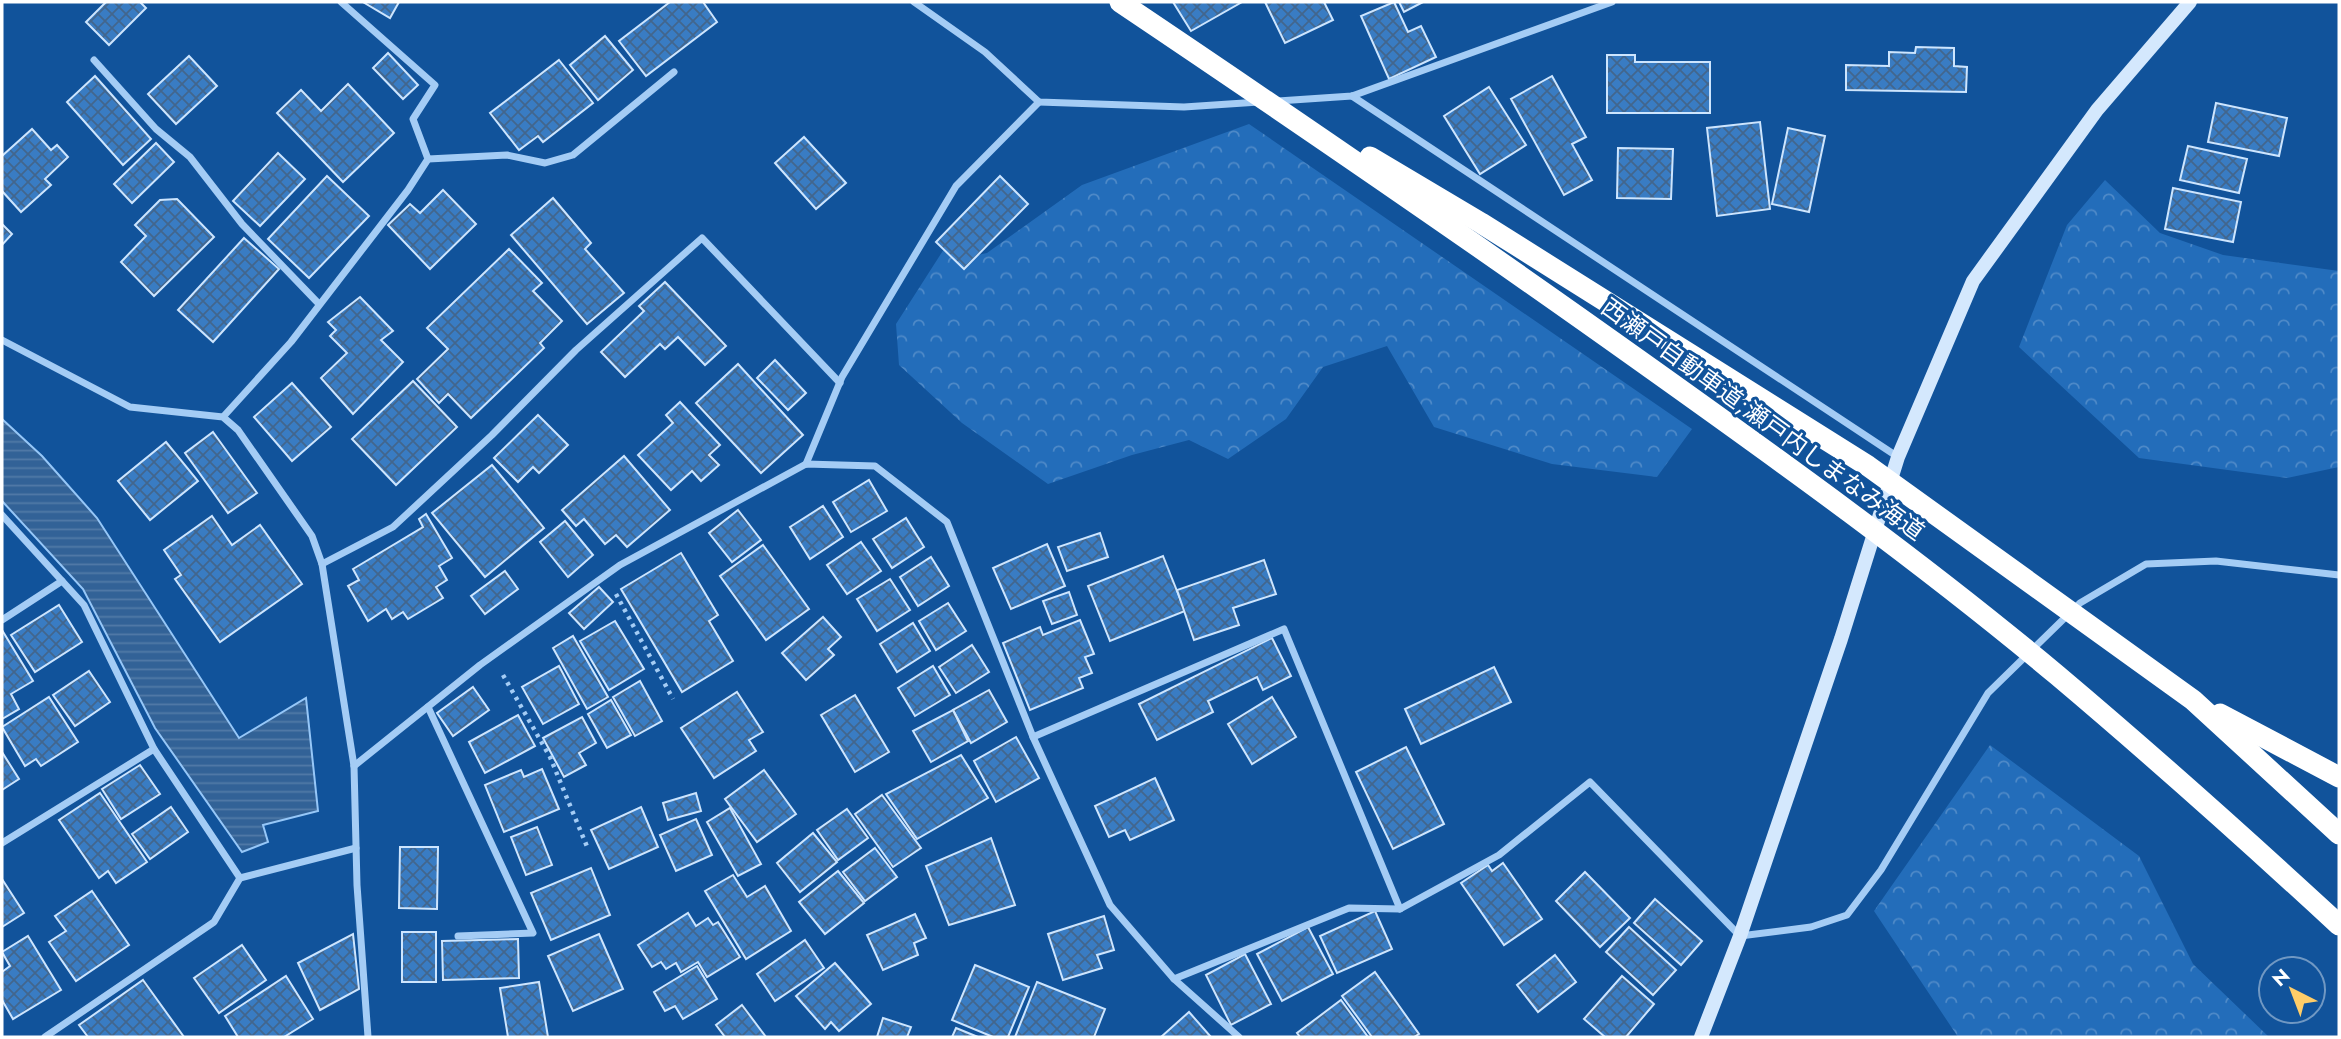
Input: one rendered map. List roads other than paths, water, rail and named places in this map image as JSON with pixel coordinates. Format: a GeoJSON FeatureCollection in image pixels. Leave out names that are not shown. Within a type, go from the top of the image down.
{"type":"FeatureCollection","features":[{"type":"Feature","properties":{"kind":"highway","name":"西瀬戸自動車道;瀬戸内しまなみ海道"},"geometry":{"type":"LineString","coordinates":[[1120,2],[1553,299],[1766,451],[1959,597],[2145,751],[2339,925]]}},
{"type":"Feature","properties":{"kind":"highway"},"geometry":{"type":"LineString","coordinates":[[1200,55],[1481,223],[1868,466],[2193,700],[2339,834]]}},
{"type":"Feature","properties":{"kind":"highway"},"geometry":{"type":"LineString","coordinates":[[2193,700],[2339,777]]}},
{"type":"Feature","properties":{"kind":"highway"},"geometry":{"type":"LineString","coordinates":[[2285,875],[2339,935]]}},
{"type":"Feature","properties":{"kind":"street"},"geometry":{"type":"LineString","coordinates":[[341,2],[435,85],[413,119],[428,159]]}},
{"type":"Feature","properties":{"kind":"street"},"geometry":{"type":"LineString","coordinates":[[914,2],[985,52],[1039,102],[1184,107],[1352,96],[1612,2]]}},
{"type":"Feature","properties":{"kind":"street"},"geometry":{"type":"LineString","coordinates":[[1701,1037],[1740,936],[1898,457],[1973,282],[2097,110],[2190,2]]}},
{"type":"Feature","properties":{"kind":"street"},"geometry":{"type":"LineString","coordinates":[[94,60],[156,130],[190,157],[242,224],[319,304]]}},
{"type":"Feature","properties":{"kind":"street"},"geometry":{"type":"LineString","coordinates":[[428,159],[507,155],[545,163],[573,155],[674,72]]}},
{"type":"Feature","properties":{"kind":"street"},"geometry":{"type":"LineString","coordinates":[[1352,96],[1898,457]]}},
{"type":"Feature","properties":{"kind":"street"},"geometry":{"type":"LineString","coordinates":[[806,464],[840,383],[956,186],[1039,102]]}},
{"type":"Feature","properties":{"kind":"street"},"geometry":{"type":"LineString","coordinates":[[223,417],[291,342],[408,190],[428,159]]}},
{"type":"Feature","properties":{"kind":"street"},"geometry":{"type":"LineString","coordinates":[[322,564],[393,527],[492,435],[576,350],[702,238],[840,383]]}},
{"type":"Feature","properties":{"kind":"street"},"geometry":{"type":"LineString","coordinates":[[2,340],[130,407],[223,417],[238,429],[312,536],[322,564],[354,766],[356,848],[368,1037]]}},
{"type":"Feature","properties":{"kind":"street"},"geometry":{"type":"LineString","coordinates":[[354,766],[492,656],[620,565],[806,464],[876,466],[947,522],[1033,737],[1110,905],[1174,979],[1239,1037]]}},
{"type":"Feature","properties":{"kind":"street"},"geometry":{"type":"LineString","coordinates":[[2,515],[83,605],[154,749],[240,878]]}},
{"type":"Feature","properties":{"kind":"street"},"geometry":{"type":"LineString","coordinates":[[1740,936],[1811,927],[1847,915],[1881,870],[1988,693],[2080,603],[2091,596],[2146,564],[2216,561],[2339,575]]}},
{"type":"Feature","properties":{"kind":"street"},"geometry":{"type":"LineString","coordinates":[[2,620],[62,581]]}},
{"type":"Feature","properties":{"kind":"street"},"geometry":{"type":"LineString","coordinates":[[1033,737],[1284,629],[1400,909]]}},
{"type":"Feature","properties":{"kind":"street"},"geometry":{"type":"LineString","coordinates":[[428,707],[533,933],[458,936]]}},
{"type":"Feature","properties":{"kind":"street"},"geometry":{"type":"LineString","coordinates":[[2,843],[154,749]]}},
{"type":"Feature","properties":{"kind":"street"},"geometry":{"type":"LineString","coordinates":[[1174,979],[1349,908],[1400,909],[1499,855],[1590,782],[1740,936]]}},
{"type":"Feature","properties":{"kind":"street"},"geometry":{"type":"LineString","coordinates":[[45,1037],[214,922],[240,878],[356,848]]}}]}
